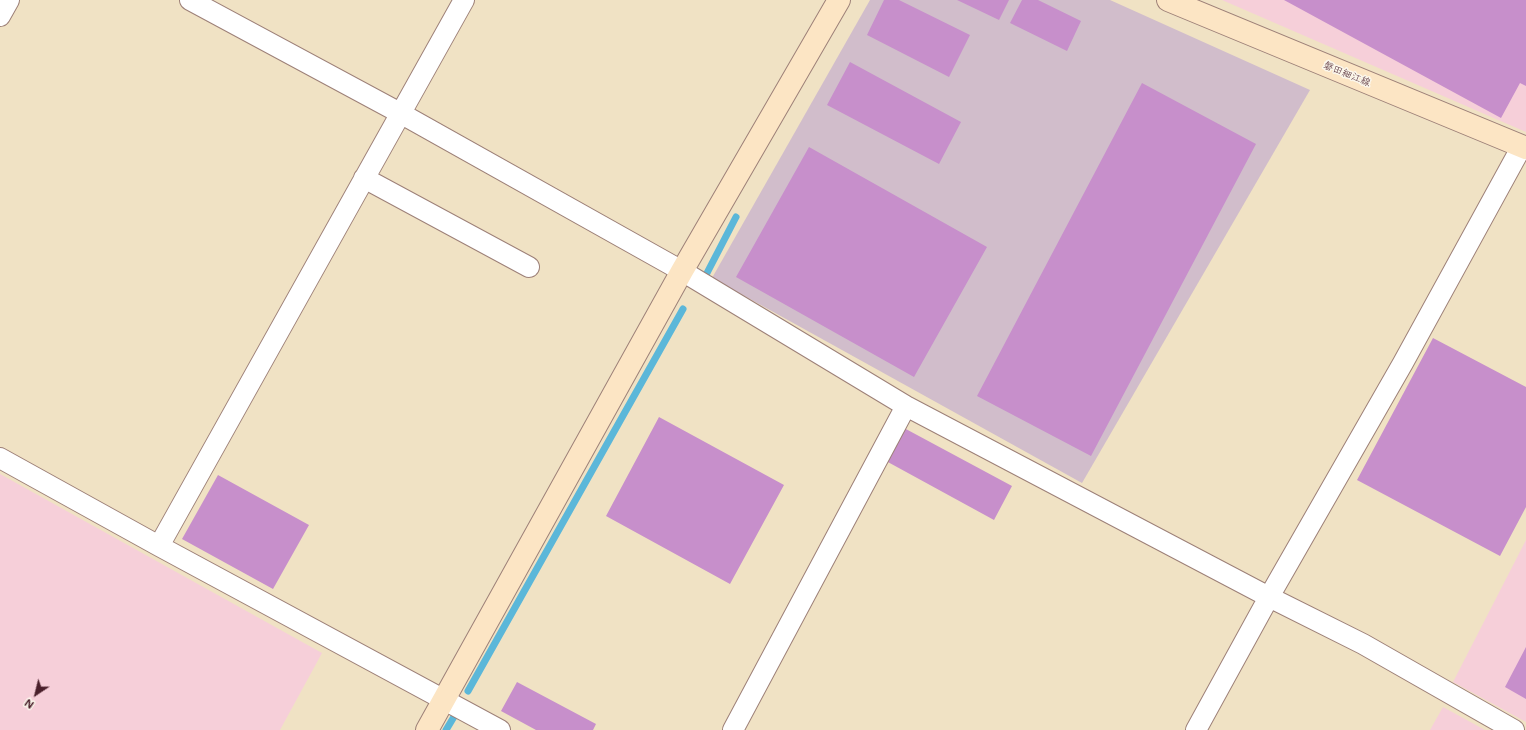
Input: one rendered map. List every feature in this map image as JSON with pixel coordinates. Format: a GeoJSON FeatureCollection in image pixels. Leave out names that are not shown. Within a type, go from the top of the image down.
{"type":"FeatureCollection","features":[{"type":"Feature","properties":{"kind":"street"},"geometry":{"type":"LineString","coordinates":[[0,16],[9,0]]}},
{"type":"Feature","properties":{"kind":"street"},"geometry":{"type":"LineString","coordinates":[[190,0],[400,113],[682,271],[906,406],[1269,597],[1363,644],[1514,730]]}},
{"type":"Feature","properties":{"kind":"street"},"geometry":{"type":"LineString","coordinates":[[159,546],[464,0]]}},
{"type":"Feature","properties":{"kind":"street"},"geometry":{"type":"LineString","coordinates":[[427,730],[682,271],[839,0]]}},
{"type":"Feature","properties":{"kind":"street","name":"磐田細江線"},"geometry":{"type":"LineString","coordinates":[[1168,0],[1524,147]]}},
{"type":"Feature","properties":{"kind":"street"},"geometry":{"type":"LineString","coordinates":[[1196,730],[1269,597],[1403,363],[1524,147]]}},
{"type":"Feature","properties":{"kind":"street"},"geometry":{"type":"LineString","coordinates":[[364,178],[529,267]]}},
{"type":"Feature","properties":{"kind":"street"},"geometry":{"type":"LineString","coordinates":[[733,730],[906,406]]}},
{"type":"Feature","properties":{"kind":"street"},"geometry":{"type":"LineString","coordinates":[[0,458],[159,546],[500,730]]}},
{"type":"Feature","properties":{"kind":"shaded area"},"geometry":{"type":"Polygon","coordinates":[[[870,0],[1110,0],[1310,90],[1082,483],[712,278],[870,0]]]}},
{"type":"Feature","properties":{"kind":"shaded area"},"geometry":{"type":"Polygon","coordinates":[[[1222,0],[1526,0],[1526,132],[1222,0]]]}},
{"type":"Feature","properties":{"kind":"shaded area"},"geometry":{"type":"Polygon","coordinates":[[[0,474],[322,653],[280,730],[0,730],[0,474]]]}},
{"type":"Feature","properties":{"kind":"shaded area"},"geometry":{"type":"Polygon","coordinates":[[[1526,540],[1526,722],[1453,682],[1526,540]]]}},
{"type":"Feature","properties":{"kind":"shaded area"},"geometry":{"type":"Polygon","coordinates":[[[1443,707],[1485,730],[1430,730],[1443,707]]]}},
{"type":"Feature","properties":{"kind":"building"},"geometry":{"type":"Polygon","coordinates":[[[884,0],[899,0],[970,35],[949,77],[867,35],[884,0]]]}},
{"type":"Feature","properties":{"kind":"building"},"geometry":{"type":"Polygon","coordinates":[[[957,0],[1009,0],[999,20],[957,0]]]}},
{"type":"Feature","properties":{"kind":"building"},"geometry":{"type":"Polygon","coordinates":[[[1022,0],[1038,0],[1081,21],[1067,51],[1010,23],[1022,0]]]}},
{"type":"Feature","properties":{"kind":"building"},"geometry":{"type":"Polygon","coordinates":[[[1284,0],[1526,0],[1526,86],[1520,83],[1501,118],[1284,0]]]}},
{"type":"Feature","properties":{"kind":"building"},"geometry":{"type":"Polygon","coordinates":[[[850,62],[961,122],[939,164],[827,105],[850,62]]]}},
{"type":"Feature","properties":{"kind":"building"},"geometry":{"type":"Polygon","coordinates":[[[1142,83],[1256,144],[1091,456],[977,396],[1142,83]]]}},
{"type":"Feature","properties":{"kind":"building"},"geometry":{"type":"Polygon","coordinates":[[[809,147],[987,247],[914,377],[736,277],[809,147]]]}},
{"type":"Feature","properties":{"kind":"building"},"geometry":{"type":"Polygon","coordinates":[[[1433,338],[1526,387],[1526,507],[1500,556],[1357,480],[1433,338]]]}},
{"type":"Feature","properties":{"kind":"building"},"geometry":{"type":"Polygon","coordinates":[[[659,417],[784,485],[730,584],[606,516],[659,417]]]}},
{"type":"Feature","properties":{"kind":"building"},"geometry":{"type":"Polygon","coordinates":[[[904,428],[1012,486],[994,520],[886,461],[904,428]]]}},
{"type":"Feature","properties":{"kind":"building"},"geometry":{"type":"Polygon","coordinates":[[[218,475],[309,525],[273,589],[182,539],[218,475]]]}},
{"type":"Feature","properties":{"kind":"building"},"geometry":{"type":"Polygon","coordinates":[[[1526,647],[1526,699],[1505,687],[1526,647]]]}},
{"type":"Feature","properties":{"kind":"building"},"geometry":{"type":"Polygon","coordinates":[[[517,682],[596,724],[593,730],[536,730],[501,711],[517,682]]]}},
{"type":"Feature","properties":{"kind":"waterway"},"geometry":{"type":"LineString","coordinates":[[707,273],[736,217]]}},
{"type":"Feature","properties":{"kind":"waterway"},"geometry":{"type":"LineString","coordinates":[[468,691],[683,309]]}},
{"type":"Feature","properties":{"kind":"waterway"},"geometry":{"type":"LineString","coordinates":[[446,730],[455,715]]}}]}
